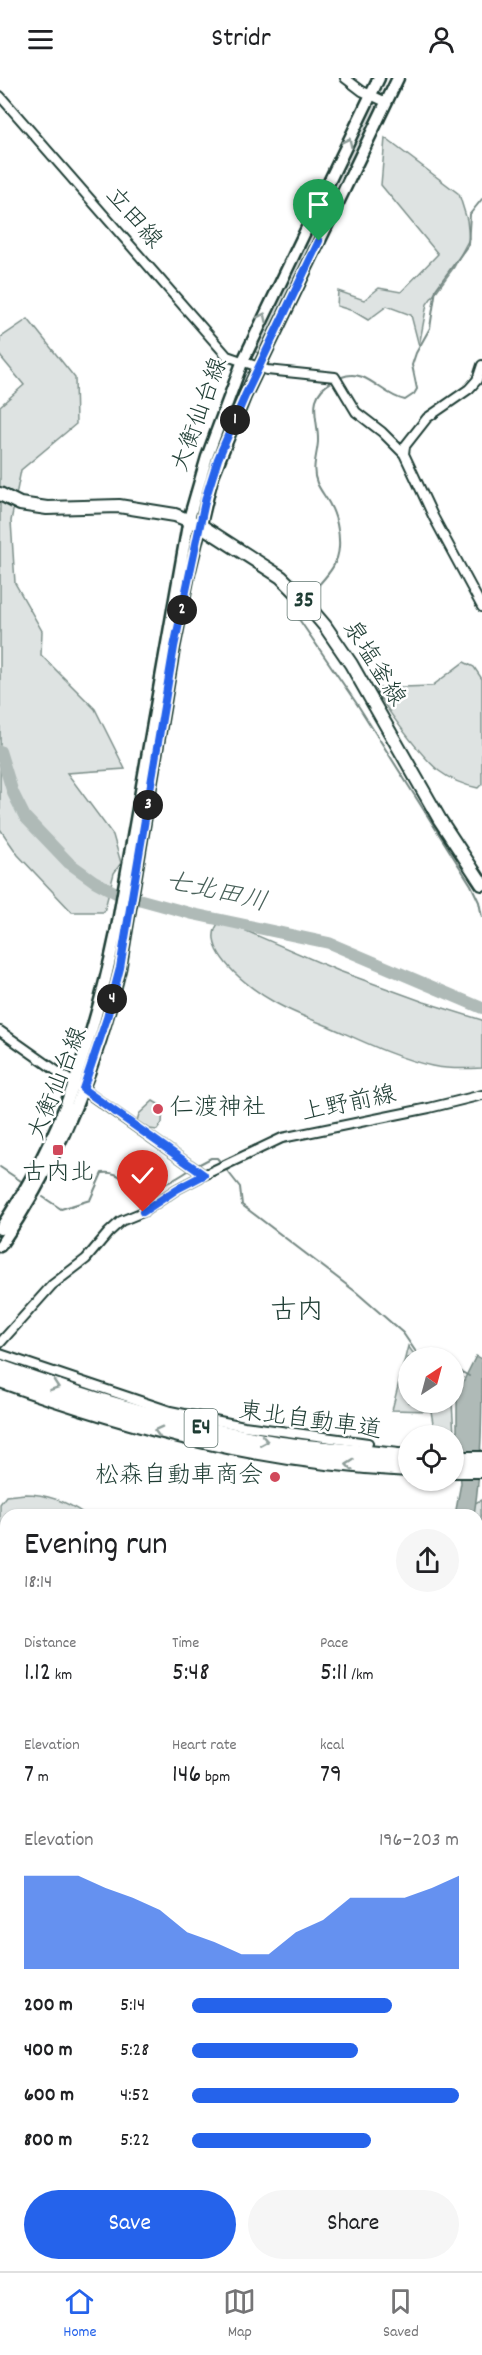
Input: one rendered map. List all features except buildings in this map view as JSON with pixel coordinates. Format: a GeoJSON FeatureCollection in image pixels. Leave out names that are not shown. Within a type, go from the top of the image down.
{"type":"FeatureCollection","features":[{"type":"Feature","properties":{"kind":"highway","name":"東北自動車道"},"geometry":{"type":"LineString","coordinates":[[0,1367],[117,1406],[210,1430],[282,1444],[398,1456]]}},
{"type":"Feature","properties":{"kind":"highway","name":"東北自動車道"},"geometry":{"type":"LineString","coordinates":[[0,1380],[120,1421],[239,1450],[292,1459],[398,1468]]}},
{"type":"Feature","properties":{"kind":"highway"},"geometry":{"type":"LineString","coordinates":[[464,1459],[482,1459]]}},
{"type":"Feature","properties":{"kind":"highway"},"geometry":{"type":"LineString","coordinates":[[464,1470],[482,1470]]}},
{"type":"Feature","properties":{"kind":"main road","name":"大衡仙台線"},"geometry":{"type":"LineString","coordinates":[[0,1246],[48,1167],[78,1086],[107,1018],[207,457],[242,363],[379,78]]}},
{"type":"Feature","properties":{"kind":"main road","name":"大衡仙台線"},"geometry":{"type":"LineString","coordinates":[[195,522],[218,459],[258,368],[398,78]]}},
{"type":"Feature","properties":{"kind":"main road","name":"泉塩釜線"},"geometry":{"type":"LineString","coordinates":[[0,494],[20,504],[38,507],[60,509],[119,506],[175,514],[195,522],[281,578],[325,626],[351,664],[440,820],[482,884]]}},
{"type":"Feature","properties":{"kind":"main road","name":"大衡仙台線"},"geometry":{"type":"LineString","coordinates":[[0,1228],[56,1130],[78,1086]]}},
{"type":"Feature","properties":{"kind":"street"},"geometry":{"type":"LineString","coordinates":[[345,78],[370,95],[386,102]]}},
{"type":"Feature","properties":{"kind":"street","name":"立田線"},"geometry":{"type":"LineString","coordinates":[[0,96],[227,356],[258,368],[334,377],[356,412],[382,432],[404,454]]}},
{"type":"Feature","properties":{"kind":"street"},"geometry":{"type":"LineString","coordinates":[[482,365],[477,380],[470,389],[427,418],[405,446],[404,454],[434,518],[482,607]]}},
{"type":"Feature","properties":{"kind":"street"},"geometry":{"type":"LineString","coordinates":[[0,1031],[201,1172],[143,1212],[121,1221],[86,1259],[52,1285],[0,1343]]}},
{"type":"Feature","properties":{"kind":"street","name":"上野前線"},"geometry":{"type":"LineString","coordinates":[[201,1172],[219,1168],[282,1138],[482,1095]]}},
{"type":"Feature","properties":{"kind":"street"},"geometry":{"type":"LineString","coordinates":[[0,1354],[170,1411],[244,1426],[368,1443],[366,1450]]}},
{"type":"Feature","properties":{"kind":"shaded area"},"geometry":{"type":"Polygon","coordinates":[[[373,100],[380,104],[260,354],[252,350],[373,100]]]}},
{"type":"Feature","properties":{"kind":"shaded area"},"geometry":{"type":"Polygon","coordinates":[[[385,138],[459,194],[467,220],[469,239],[454,267],[427,304],[419,346],[411,315],[387,306],[368,320],[353,311],[337,306],[338,291],[364,300],[379,288],[401,292],[438,254],[381,185],[385,138]]]}},
{"type":"Feature","properties":{"kind":"shaded area"},"geometry":{"type":"Polygon","coordinates":[[[28,319],[75,378],[76,424],[21,470],[11,521],[15,583],[42,631],[41,655],[95,709],[125,769],[67,773],[113,835],[121,863],[114,873],[104,912],[72,912],[18,855],[0,829],[0,406],[24,385],[0,356],[0,338],[28,319]]]}},
{"type":"Feature","properties":{"kind":"shaded area"},"geometry":{"type":"Polygon","coordinates":[[[243,370],[251,374],[207,470],[243,370]]]}},
{"type":"Feature","properties":{"kind":"shaded area"},"geometry":{"type":"Polygon","coordinates":[[[464,662],[474,667],[482,679],[482,784],[478,788],[462,784],[439,771],[395,720],[375,688],[432,686],[464,662]]]}},
{"type":"Feature","properties":{"kind":"shaded area"},"geometry":{"type":"Polygon","coordinates":[[[221,920],[339,971],[482,1020],[482,1068],[438,1067],[419,1063],[379,1049],[274,1002],[240,978],[220,955],[215,943],[215,931],[221,920]]]}},
{"type":"Feature","properties":{"kind":"shaded area"},"geometry":{"type":"Polygon","coordinates":[[[153,1101],[163,1107],[162,1123],[157,1130],[149,1129],[137,1121],[139,1114],[153,1101]]]}},
{"type":"Feature","properties":{"kind":"shaded area"},"geometry":{"type":"Polygon","coordinates":[[[476,1356],[482,1359],[481,1437],[475,1509],[456,1509],[460,1491],[464,1491],[464,1425],[457,1425],[457,1413],[464,1413],[464,1380],[476,1356]]]}},
{"type":"Feature","properties":{"kind":"shaded area"},"geometry":{"type":"Polygon","coordinates":[[[398,1386],[398,1410],[392,1410],[398,1386]]]}},
{"type":"Feature","properties":{"kind":"shaded area"},"geometry":{"type":"Polygon","coordinates":[[[431,1413],[453,1413],[453,1425],[433,1425],[431,1413]]]}},
{"type":"Feature","properties":{"kind":"shaded area"},"geometry":{"type":"Polygon","coordinates":[[[25,1494],[41,1496],[57,1500],[76,1509],[0,1509],[0,1504],[6,1496],[25,1494]]]}},
{"type":"Feature","properties":{"kind":"shaded area"},"geometry":{"type":"Polygon","coordinates":[[[481,1500],[481,1509],[467,1509],[481,1500]]]}},
{"type":"Feature","properties":{"kind":"waterway"},"geometry":{"type":"LineString","coordinates":[[342,377],[359,376],[405,400],[414,394],[417,389],[412,365],[430,328],[436,289],[468,245],[470,214],[482,199]]}},
{"type":"Feature","properties":{"kind":"waterway"},"geometry":{"type":"LineString","coordinates":[[309,597],[336,562],[339,547],[336,519],[314,473],[318,442],[316,401],[324,387],[333,381]]}},
{"type":"Feature","properties":{"kind":"waterway"},"geometry":{"type":"LineString","coordinates":[[298,609],[294,612],[359,707],[471,885],[479,902],[482,917]]}},
{"type":"Feature","properties":{"kind":"waterway","name":"七北田川"},"geometry":{"type":"LineString","coordinates":[[0,751],[13,793],[25,817],[69,863],[116,893],[193,914],[329,943],[482,1008]]}},
{"type":"Feature","properties":{"kind":"waterway"},"geometry":{"type":"LineString","coordinates":[[196,1166],[211,1158],[217,1158],[222,1164]]}},
{"type":"Feature","properties":{"kind":"waterway"},"geometry":{"type":"LineString","coordinates":[[0,1167],[21,1181]]}},
{"type":"Feature","properties":{"kind":"waterway"},"geometry":{"type":"LineString","coordinates":[[225,1168],[240,1187],[242,1205],[356,1292],[403,1333],[413,1347]]}},
{"type":"Feature","properties":{"kind":"waterway"},"geometry":{"type":"LineString","coordinates":[[43,1197],[61,1209],[90,1200],[102,1173],[113,1173],[143,1189],[158,1187],[191,1169]]}},
{"type":"Feature","properties":{"kind":"waterway"},"geometry":{"type":"LineString","coordinates":[[464,1373],[469,1376]]}},
{"type":"Feature","properties":{"kind":"place","name":"仁渡神社"},"geometry":{"type":"Point","coordinates":[158,1109]}},
{"type":"Feature","properties":{"kind":"place","name":"古内北"},"geometry":{"type":"Point","coordinates":[58,1150]}},
{"type":"Feature","properties":{"kind":"place","name":"松森自動車商会"},"geometry":{"type":"Point","coordinates":[275,1477]}},
{"type":"Feature","properties":{"kind":"district","name":"古内"},"geometry":{"type":"Point","coordinates":[297,1312]}},
{"type":"Feature","properties":{"kind":"route"},"geometry":{"type":"LineString","coordinates":[[143,1212],[177,1189],[204,1175],[83,1089],[107,1018],[120,968],[174,647],[206,497],[218,459],[245,396],[319,241]]}}]}
